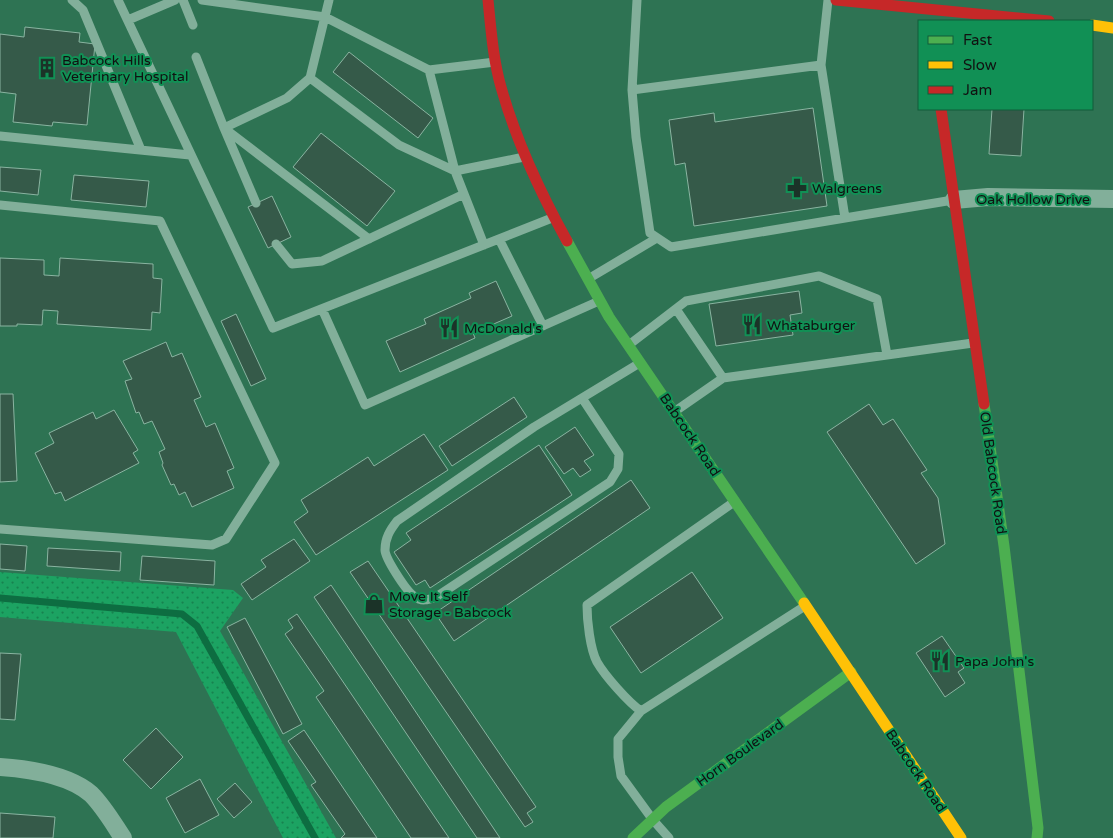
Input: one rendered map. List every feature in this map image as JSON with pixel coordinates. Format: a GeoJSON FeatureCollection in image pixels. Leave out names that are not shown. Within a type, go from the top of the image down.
{"type":"FeatureCollection","features":[{"type":"Feature","properties":{"kind":"main road","name":"Babcock Road"},"geometry":{"type":"LineString","coordinates":[[488,0],[501,86],[526,156],[553,217],[600,301],[961,838]]}},
{"type":"Feature","properties":{"kind":"main road"},"geometry":{"type":"LineString","coordinates":[[836,0],[877,2],[928,15],[998,12],[1043,20]]}},
{"type":"Feature","properties":{"kind":"main road"},"geometry":{"type":"LineString","coordinates":[[1093,25],[1113,28]]}},
{"type":"Feature","properties":{"kind":"main road","name":"Old Babcock Road"},"geometry":{"type":"LineString","coordinates":[[941,110],[1005,556],[1038,838]]}},
{"type":"Feature","properties":{"kind":"main road","name":"Horn Boulevard"},"geometry":{"type":"LineString","coordinates":[[633,838],[666,808],[851,672]]}},
{"type":"Feature","properties":{"kind":"street","name":"Oak Hollow Drive"},"geometry":{"type":"LineString","coordinates":[[954,200],[988,197],[1113,199]]}},
{"type":"Feature","properties":{"kind":"street"},"geometry":{"type":"LineString","coordinates":[[0,767],[20,768],[72,781],[91,794],[106,811],[123,838]]}},
{"type":"Feature","properties":{"kind":"lane"},"geometry":{"type":"LineString","coordinates":[[72,0],[83,10],[141,150]]}},
{"type":"Feature","properties":{"kind":"lane"},"geometry":{"type":"LineString","coordinates":[[118,0],[273,328],[553,217]]}},
{"type":"Feature","properties":{"kind":"lane"},"geometry":{"type":"LineString","coordinates":[[128,20],[175,0]]}},
{"type":"Feature","properties":{"kind":"lane"},"geometry":{"type":"LineString","coordinates":[[183,0],[194,25]]}},
{"type":"Feature","properties":{"kind":"lane"},"geometry":{"type":"LineString","coordinates":[[202,0],[325,17],[429,70],[497,62]]}},
{"type":"Feature","properties":{"kind":"lane"},"geometry":{"type":"LineString","coordinates":[[224,128],[287,98],[310,78],[329,0]]}},
{"type":"Feature","properties":{"kind":"lane"},"geometry":{"type":"LineString","coordinates":[[637,0],[632,90],[636,137],[650,233],[671,247],[954,200]]}},
{"type":"Feature","properties":{"kind":"lane"},"geometry":{"type":"LineString","coordinates":[[828,0],[821,65],[845,218]]}},
{"type":"Feature","properties":{"kind":"lane"},"geometry":{"type":"LineString","coordinates":[[196,57],[256,203]]}},
{"type":"Feature","properties":{"kind":"lane"},"geometry":{"type":"LineString","coordinates":[[632,90],[821,65]]}},
{"type":"Feature","properties":{"kind":"lane"},"geometry":{"type":"LineString","coordinates":[[429,70],[455,172],[484,244]]}},
{"type":"Feature","properties":{"kind":"lane"},"geometry":{"type":"LineString","coordinates":[[310,78],[400,145],[455,172],[526,156]]}},
{"type":"Feature","properties":{"kind":"lane"},"geometry":{"type":"LineString","coordinates":[[224,128],[369,239]]}},
{"type":"Feature","properties":{"kind":"lane"},"geometry":{"type":"LineString","coordinates":[[0,136],[190,155]]}},
{"type":"Feature","properties":{"kind":"lane"},"geometry":{"type":"LineString","coordinates":[[276,244],[292,264],[322,261],[464,194]]}},
{"type":"Feature","properties":{"kind":"lane"},"geometry":{"type":"LineString","coordinates":[[0,205],[160,221],[275,463],[226,540],[212,544],[0,529]]}},
{"type":"Feature","properties":{"kind":"lane"},"geometry":{"type":"LineString","coordinates":[[588,279],[657,238]]}},
{"type":"Feature","properties":{"kind":"lane"},"geometry":{"type":"LineString","coordinates":[[499,239],[543,326]]}},
{"type":"Feature","properties":{"kind":"lane"},"geometry":{"type":"LineString","coordinates":[[628,345],[686,301],[819,276],[877,299],[886,355]]}},
{"type":"Feature","properties":{"kind":"lane"},"geometry":{"type":"LineString","coordinates":[[322,309],[365,405],[600,301]]}},
{"type":"Feature","properties":{"kind":"lane"},"geometry":{"type":"LineString","coordinates":[[676,309],[723,378]]}},
{"type":"Feature","properties":{"kind":"lane"},"geometry":{"type":"LineString","coordinates":[[674,412],[723,378],[974,342]]}},
{"type":"Feature","properties":{"kind":"lane"},"geometry":{"type":"LineString","coordinates":[[582,398],[619,454],[618,469],[610,482],[436,597],[424,600],[413,596],[390,565],[384,551],[387,535],[397,521],[534,426],[640,362]]}},
{"type":"Feature","properties":{"kind":"lane"},"geometry":{"type":"LineString","coordinates":[[641,711],[631,704],[597,662],[587,622],[587,605],[734,501]]}},
{"type":"Feature","properties":{"kind":"lane"},"geometry":{"type":"LineString","coordinates":[[669,838],[653,820],[622,776],[618,757],[618,739],[641,711],[806,606]]}},
{"type":"Feature","properties":{"kind":"green space"},"geometry":{"type":"Polygon","coordinates":[[[0,572],[233,590],[243,598],[220,631],[336,838],[283,838],[176,632],[0,617],[0,572]]]}},
{"type":"Feature","properties":{"kind":"building","name":"Babcock Hills Veterinary Hospital"},"geometry":{"type":"Polygon","coordinates":[[[25,27],[80,33],[79,42],[95,44],[87,125],[53,122],[52,126],[13,122],[16,94],[0,92],[0,34],[24,37],[25,27]]]}},
{"type":"Feature","properties":{"kind":"building"},"geometry":{"type":"Polygon","coordinates":[[[349,52],[433,118],[418,138],[333,72],[349,52]]]}},
{"type":"Feature","properties":{"kind":"building","name":"Walgreens"},"geometry":{"type":"Polygon","coordinates":[[[813,108],[827,206],[694,226],[685,163],[675,165],[669,120],[714,113],[715,122],[813,108]]]}},
{"type":"Feature","properties":{"kind":"building"},"geometry":{"type":"Polygon","coordinates":[[[992,110],[1024,110],[1021,156],[989,154],[992,110]]]}},
{"type":"Feature","properties":{"kind":"building"},"geometry":{"type":"Polygon","coordinates":[[[321,133],[395,191],[367,226],[293,167],[321,133]]]}},
{"type":"Feature","properties":{"kind":"building"},"geometry":{"type":"Polygon","coordinates":[[[0,167],[41,170],[38,195],[0,191],[0,167]]]}},
{"type":"Feature","properties":{"kind":"building"},"geometry":{"type":"Polygon","coordinates":[[[74,175],[149,181],[146,207],[71,200],[74,175]]]}},
{"type":"Feature","properties":{"kind":"building"},"geometry":{"type":"Polygon","coordinates":[[[272,196],[291,237],[268,248],[248,207],[272,196]]]}},
{"type":"Feature","properties":{"kind":"building"},"geometry":{"type":"Polygon","coordinates":[[[0,258],[44,260],[44,275],[59,276],[60,258],[153,264],[153,278],[162,279],[160,313],[152,312],[151,330],[57,324],[58,311],[43,310],[42,325],[17,324],[17,326],[0,326],[0,258]]]}},
{"type":"Feature","properties":{"kind":"building","name":"McDonald's"},"geometry":{"type":"Polygon","coordinates":[[[496,281],[512,316],[473,333],[475,338],[400,372],[386,341],[426,324],[424,319],[471,298],[469,293],[496,281]]]}},
{"type":"Feature","properties":{"kind":"building","name":"Whataburger"},"geometry":{"type":"Polygon","coordinates":[[[799,291],[802,313],[790,315],[793,335],[716,346],[709,304],[799,291]]]}},
{"type":"Feature","properties":{"kind":"building"},"geometry":{"type":"Polygon","coordinates":[[[236,314],[266,379],[251,386],[221,321],[236,314]]]}},
{"type":"Feature","properties":{"kind":"building"},"geometry":{"type":"Polygon","coordinates":[[[166,342],[172,357],[182,353],[201,397],[194,400],[206,427],[215,423],[234,468],[227,471],[234,488],[192,507],[185,492],[179,495],[174,484],[171,485],[162,465],[159,452],[165,449],[152,421],[144,424],[139,412],[136,413],[125,381],[132,379],[123,361],[166,342]]]}},
{"type":"Feature","properties":{"kind":"building"},"geometry":{"type":"Polygon","coordinates":[[[0,394],[13,394],[17,481],[0,482],[0,394]]]}},
{"type":"Feature","properties":{"kind":"building"},"geometry":{"type":"Polygon","coordinates":[[[514,397],[527,417],[452,466],[439,446],[514,397]]]}},
{"type":"Feature","properties":{"kind":"building"},"geometry":{"type":"Polygon","coordinates":[[[869,404],[883,425],[893,419],[927,470],[921,473],[938,498],[945,544],[916,564],[827,432],[869,404]]]}},
{"type":"Feature","properties":{"kind":"building"},"geometry":{"type":"Polygon","coordinates":[[[114,410],[138,450],[133,453],[139,463],[65,501],[61,492],[55,494],[35,453],[54,443],[49,433],[93,412],[96,419],[114,410]]]}},
{"type":"Feature","properties":{"kind":"building"},"geometry":{"type":"Polygon","coordinates":[[[575,427],[594,455],[584,461],[591,470],[580,477],[573,468],[564,474],[545,447],[575,427]]]}},
{"type":"Feature","properties":{"kind":"building"},"geometry":{"type":"Polygon","coordinates":[[[424,434],[448,470],[316,555],[294,522],[308,512],[301,500],[368,457],[374,466],[424,434]]]}},
{"type":"Feature","properties":{"kind":"building"},"geometry":{"type":"Polygon","coordinates":[[[539,445],[572,495],[430,588],[425,580],[416,585],[394,552],[411,540],[406,533],[539,445]]]}},
{"type":"Feature","properties":{"kind":"building"},"geometry":{"type":"Polygon","coordinates":[[[631,480],[650,508],[454,641],[435,613],[631,480]]]}},
{"type":"Feature","properties":{"kind":"building"},"geometry":{"type":"Polygon","coordinates":[[[294,539],[310,561],[252,600],[241,584],[266,567],[261,560],[294,539]]]}},
{"type":"Feature","properties":{"kind":"building"},"geometry":{"type":"Polygon","coordinates":[[[0,544],[27,546],[25,571],[0,569],[0,544]]]}},
{"type":"Feature","properties":{"kind":"building"},"geometry":{"type":"Polygon","coordinates":[[[48,548],[121,552],[120,571],[47,566],[48,548]]]}},
{"type":"Feature","properties":{"kind":"building"},"geometry":{"type":"Polygon","coordinates":[[[142,556],[215,561],[214,585],[140,580],[142,556]]]}},
{"type":"Feature","properties":{"kind":"building"},"geometry":{"type":"Polygon","coordinates":[[[368,561],[536,807],[527,813],[533,822],[525,827],[350,572],[368,561]]]}},
{"type":"Feature","properties":{"kind":"building"},"geometry":{"type":"Polygon","coordinates":[[[692,572],[723,618],[641,673],[610,627],[692,572]]]}},
{"type":"Feature","properties":{"kind":"building"},"geometry":{"type":"Polygon","coordinates":[[[331,585],[500,838],[477,838],[314,597],[331,585]]]}},
{"type":"Feature","properties":{"kind":"building"},"geometry":{"type":"Polygon","coordinates":[[[297,614],[449,838],[411,838],[316,697],[324,691],[285,634],[293,628],[288,620],[297,614]]]}},
{"type":"Feature","properties":{"kind":"building"},"geometry":{"type":"Polygon","coordinates":[[[245,618],[302,724],[283,734],[227,627],[245,618]]]}},
{"type":"Feature","properties":{"kind":"building","name":"Papa John's"},"geometry":{"type":"Polygon","coordinates":[[[942,636],[964,668],[958,672],[965,683],[945,697],[916,653],[942,636]]]}},
{"type":"Feature","properties":{"kind":"building"},"geometry":{"type":"Polygon","coordinates":[[[0,653],[21,654],[15,720],[0,719],[0,653]]]}},
{"type":"Feature","properties":{"kind":"building"},"geometry":{"type":"Polygon","coordinates":[[[156,728],[183,757],[151,789],[123,760],[156,728]]]}},
{"type":"Feature","properties":{"kind":"building"},"geometry":{"type":"Polygon","coordinates":[[[304,730],[377,838],[341,838],[345,834],[311,785],[316,782],[288,741],[304,730]]]}},
{"type":"Feature","properties":{"kind":"building"},"geometry":{"type":"Polygon","coordinates":[[[200,779],[219,815],[185,833],[166,798],[200,779]]]}},
{"type":"Feature","properties":{"kind":"building"},"geometry":{"type":"Polygon","coordinates":[[[235,783],[252,802],[234,818],[217,799],[235,783]]]}},
{"type":"Feature","properties":{"kind":"building"},"geometry":{"type":"Polygon","coordinates":[[[0,813],[55,817],[53,838],[0,838],[0,813]]]}},
{"type":"Feature","properties":{"kind":"waterway"},"geometry":{"type":"LineString","coordinates":[[0,598],[182,614],[197,626],[315,838]]}},
{"type":"Feature","properties":{"kind":"traffic: fast"},"geometry":{"type":"LineString","coordinates":[[567,241],[609,317],[804,603]]}},
{"type":"Feature","properties":{"kind":"traffic: fast"},"geometry":{"type":"LineString","coordinates":[[984,404],[1004,546],[1038,828],[1037,838]]}},
{"type":"Feature","properties":{"kind":"traffic: fast"},"geometry":{"type":"LineString","coordinates":[[633,838],[666,807],[851,672]]}},
{"type":"Feature","properties":{"kind":"traffic: slow"},"geometry":{"type":"LineString","coordinates":[[1093,25],[1113,28]]}},
{"type":"Feature","properties":{"kind":"traffic: slow"},"geometry":{"type":"LineString","coordinates":[[804,603],[961,838]]}},
{"type":"Feature","properties":{"kind":"traffic: jam"},"geometry":{"type":"LineString","coordinates":[[488,0],[496,66],[507,107],[547,204],[567,241]]}},
{"type":"Feature","properties":{"kind":"traffic: jam"},"geometry":{"type":"LineString","coordinates":[[836,0],[1039,20]]}},
{"type":"Feature","properties":{"kind":"traffic: jam"},"geometry":{"type":"LineString","coordinates":[[941,110],[984,404]]}},
{"type":"Feature","properties":{"kind":"place","name":"Babcock Hills Veterinary Hospital"},"geometry":{"type":"Point","coordinates":[47,68]}},
{"type":"Feature","properties":{"kind":"place","name":"Walgreens"},"geometry":{"type":"Point","coordinates":[797,188]}},
{"type":"Feature","properties":{"kind":"place","name":"Whataburger"},"geometry":{"type":"Point","coordinates":[752,325]}},
{"type":"Feature","properties":{"kind":"place","name":"McDonald's"},"geometry":{"type":"Point","coordinates":[449,328]}},
{"type":"Feature","properties":{"kind":"place","name":"Move It Self Storage - Babcock"},"geometry":{"type":"Point","coordinates":[374,604]}},
{"type":"Feature","properties":{"kind":"place","name":"Papa John's"},"geometry":{"type":"Point","coordinates":[940,661]}}]}
